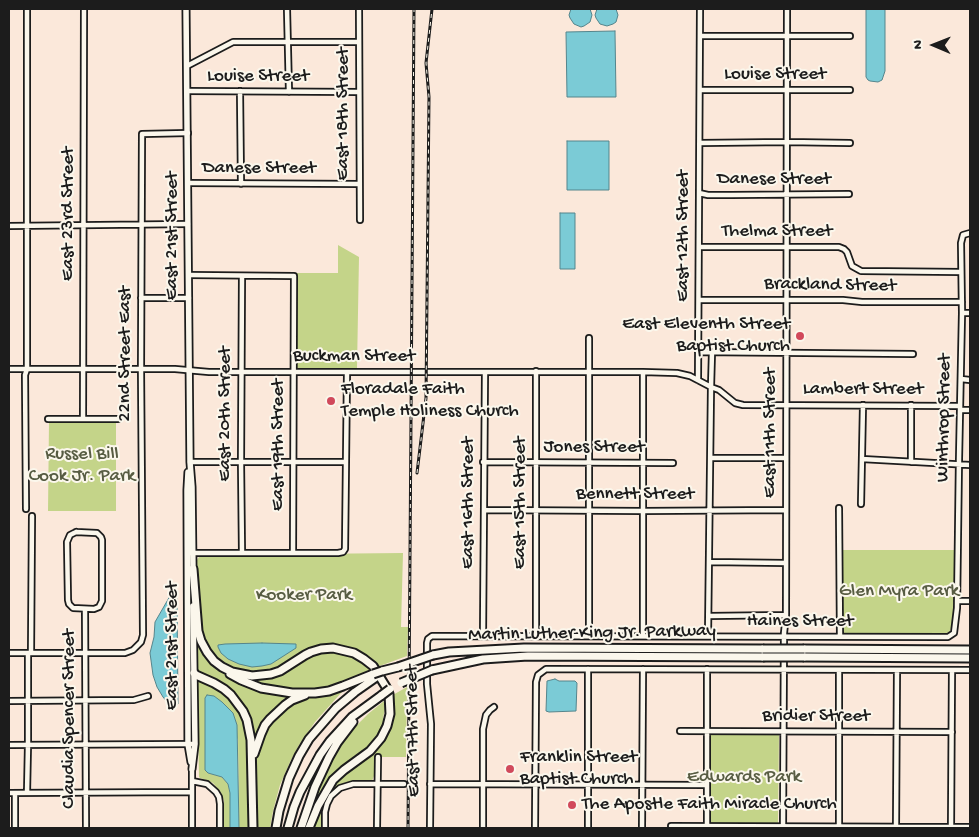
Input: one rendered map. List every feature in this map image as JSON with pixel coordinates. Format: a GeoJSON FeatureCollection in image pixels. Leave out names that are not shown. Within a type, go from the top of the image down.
{"type":"FeatureCollection","features":[{"type":"Feature","properties":{"kind":"highway"},"geometry":{"type":"LineString","coordinates":[[193,569],[198,631],[201,641],[214,661],[241,680],[261,688],[287,693],[314,693],[329,691],[374,676]]}},
{"type":"Feature","properties":{"kind":"highway"},"geometry":{"type":"LineString","coordinates":[[930,650],[970,646]]}},
{"type":"Feature","properties":{"kind":"highway"},"geometry":{"type":"LineString","coordinates":[[222,667],[232,672],[252,676],[271,674],[280,671],[312,652],[333,648],[354,653],[364,659],[373,666],[384,681],[389,694],[390,714],[381,738],[370,751],[333,780],[318,806],[309,828]]}},
{"type":"Feature","properties":{"kind":"highway","name":"Martin Luther King Jr. Parkway"},"geometry":{"type":"LineString","coordinates":[[374,676],[433,655],[450,652],[524,648],[762,649],[804,653],[968,658]]}},
{"type":"Feature","properties":{"kind":"highway","name":"Martin Luther King Jr. Parkway"},"geometry":{"type":"LineString","coordinates":[[288,828],[300,792],[320,755],[330,741],[352,717],[381,695],[401,683],[432,670],[483,659],[528,656],[763,657],[804,653],[970,650]]}},
{"type":"Feature","properties":{"kind":"highway"},"geometry":{"type":"LineString","coordinates":[[194,673],[224,689],[243,711],[250,729],[253,770],[253,828]]}},
{"type":"Feature","properties":{"kind":"highway"},"geometry":{"type":"LineString","coordinates":[[276,828],[289,778],[309,740],[336,708],[374,676]]}},
{"type":"Feature","properties":{"kind":"highway"},"geometry":{"type":"LineString","coordinates":[[253,770],[257,744],[270,718],[292,700],[314,693]]}},
{"type":"Feature","properties":{"kind":"highway"},"geometry":{"type":"LineString","coordinates":[[300,828],[314,787],[333,749],[359,714],[381,695]]}},
{"type":"Feature","properties":{"kind":"main road","name":"East 21st Street"},"geometry":{"type":"LineString","coordinates":[[186,9],[190,462],[187,484],[190,553],[188,664],[192,769]]}},
{"type":"Feature","properties":{"kind":"main road","name":"East 21st Street"},"geometry":{"type":"LineString","coordinates":[[190,553],[193,569],[194,673],[191,744]]}},
{"type":"Feature","properties":{"kind":"street"},"geometry":{"type":"LineString","coordinates":[[26,509],[27,9]]}},
{"type":"Feature","properties":{"kind":"street","name":"East 23rd Street"},"geometry":{"type":"LineString","coordinates":[[83,419],[84,9]]}},
{"type":"Feature","properties":{"kind":"street"},"geometry":{"type":"LineString","coordinates":[[287,9],[288,92]]}},
{"type":"Feature","properties":{"kind":"street","name":"East 18th Street"},"geometry":{"type":"LineString","coordinates":[[358,9],[360,220]]}},
{"type":"Feature","properties":{"kind":"street","name":"East 12th Street"},"geometry":{"type":"LineString","coordinates":[[698,380],[700,9]]}},
{"type":"Feature","properties":{"kind":"street","name":"East 11th Street"},"geometry":{"type":"LineString","coordinates":[[783,827],[784,637],[786,615],[787,9]]}},
{"type":"Feature","properties":{"kind":"street"},"geometry":{"type":"LineString","coordinates":[[700,36],[850,36]]}},
{"type":"Feature","properties":{"kind":"street"},"geometry":{"type":"LineString","coordinates":[[187,66],[233,42],[359,42]]}},
{"type":"Feature","properties":{"kind":"street","name":"Louise Street"},"geometry":{"type":"LineString","coordinates":[[700,90],[850,90]]}},
{"type":"Feature","properties":{"kind":"street","name":"Louise Street"},"geometry":{"type":"LineString","coordinates":[[187,91],[359,92]]}},
{"type":"Feature","properties":{"kind":"street"},"geometry":{"type":"LineString","coordinates":[[240,91],[241,184]]}},
{"type":"Feature","properties":{"kind":"street","name":"22nd Street East"},"geometry":{"type":"LineString","coordinates":[[85,653],[129,653],[138,646],[143,635],[142,134],[188,133]]}},
{"type":"Feature","properties":{"kind":"street"},"geometry":{"type":"LineString","coordinates":[[700,143],[850,143]]}},
{"type":"Feature","properties":{"kind":"street","name":"Danese Street"},"geometry":{"type":"LineString","coordinates":[[188,183],[359,184]]}},
{"type":"Feature","properties":{"kind":"street","name":"Danese Street"},"geometry":{"type":"LineString","coordinates":[[699,193],[708,195],[849,194]]}},
{"type":"Feature","properties":{"kind":"street"},"geometry":{"type":"LineString","coordinates":[[9,226],[188,224]]}},
{"type":"Feature","properties":{"kind":"street","name":"Winthrop Street"},"geometry":{"type":"LineString","coordinates":[[957,601],[962,313],[960,243],[966,233],[970,233]]}},
{"type":"Feature","properties":{"kind":"street","name":"Thelma Street"},"geometry":{"type":"LineString","coordinates":[[699,247],[839,247],[847,252],[852,266],[860,271],[961,272]]}},
{"type":"Feature","properties":{"kind":"street"},"geometry":{"type":"LineString","coordinates":[[189,275],[242,276]]}},
{"type":"Feature","properties":{"kind":"street","name":"East 19th Street"},"geometry":{"type":"LineString","coordinates":[[242,276],[294,276],[293,553]]}},
{"type":"Feature","properties":{"kind":"street","name":"East 20th Street"},"geometry":{"type":"LineString","coordinates":[[242,276],[242,553]]}},
{"type":"Feature","properties":{"kind":"street"},"geometry":{"type":"LineString","coordinates":[[141,298],[189,298]]}},
{"type":"Feature","properties":{"kind":"street","name":"Brackland Street"},"geometry":{"type":"LineString","coordinates":[[699,300],[962,302]]}},
{"type":"Feature","properties":{"kind":"street"},"geometry":{"type":"LineString","coordinates":[[962,313],[970,313]]}},
{"type":"Feature","properties":{"kind":"street"},"geometry":{"type":"LineString","coordinates":[[589,338],[589,636]]}},
{"type":"Feature","properties":{"kind":"street"},"geometry":{"type":"LineString","coordinates":[[698,352],[913,354]]}},
{"type":"Feature","properties":{"kind":"street"},"geometry":{"type":"LineString","coordinates":[[708,636],[712,352]]}},
{"type":"Feature","properties":{"kind":"street","name":"Buckman Street"},"geometry":{"type":"LineString","coordinates":[[9,370],[175,368],[209,372],[589,371],[677,373],[698,380]]}},
{"type":"Feature","properties":{"kind":"street","name":"East 15th Street"},"geometry":{"type":"LineString","coordinates":[[536,371],[536,636]]}},
{"type":"Feature","properties":{"kind":"street"},"geometry":{"type":"LineString","coordinates":[[190,553],[343,552],[345,549],[348,372]]}},
{"type":"Feature","properties":{"kind":"street","name":"East 16th Street"},"geometry":{"type":"LineString","coordinates":[[483,635],[485,372]]}},
{"type":"Feature","properties":{"kind":"street"},"geometry":{"type":"LineString","coordinates":[[642,636],[643,372]]}},
{"type":"Feature","properties":{"kind":"street"},"geometry":{"type":"LineString","coordinates":[[961,379],[970,380]]}},
{"type":"Feature","properties":{"kind":"street"},"geometry":{"type":"LineString","coordinates":[[698,380],[711,387]]}},
{"type":"Feature","properties":{"kind":"street","name":"Lambert Street"},"geometry":{"type":"LineString","coordinates":[[711,387],[719,390],[735,403],[743,404],[911,406],[970,410]]}},
{"type":"Feature","properties":{"kind":"street"},"geometry":{"type":"LineString","coordinates":[[861,504],[863,405]]}},
{"type":"Feature","properties":{"kind":"street"},"geometry":{"type":"LineString","coordinates":[[911,406],[911,462]]}},
{"type":"Feature","properties":{"kind":"street"},"geometry":{"type":"LineString","coordinates":[[48,419],[118,419]]}},
{"type":"Feature","properties":{"kind":"street"},"geometry":{"type":"LineString","coordinates":[[711,458],[786,458]]}},
{"type":"Feature","properties":{"kind":"street"},"geometry":{"type":"LineString","coordinates":[[862,459],[970,465]]}},
{"type":"Feature","properties":{"kind":"street"},"geometry":{"type":"LineString","coordinates":[[190,462],[346,462]]}},
{"type":"Feature","properties":{"kind":"street","name":"Jones Street"},"geometry":{"type":"LineString","coordinates":[[484,462],[674,463]]}},
{"type":"Feature","properties":{"kind":"street"},"geometry":{"type":"LineString","coordinates":[[839,508],[840,637]]}},
{"type":"Feature","properties":{"kind":"street","name":"Bennett Street"},"geometry":{"type":"LineString","coordinates":[[484,510],[786,510]]}},
{"type":"Feature","properties":{"kind":"street"},"geometry":{"type":"LineString","coordinates":[[27,793],[32,516]]}},
{"type":"Feature","properties":{"kind":"street"},"geometry":{"type":"LineString","coordinates":[[76,532],[94,532],[102,540],[102,601],[96,608],[85,609],[73,608],[69,604],[67,542],[70,535],[76,532]]}},
{"type":"Feature","properties":{"kind":"street"},"geometry":{"type":"LineString","coordinates":[[710,562],[786,563]]}},
{"type":"Feature","properties":{"kind":"street"},"geometry":{"type":"LineString","coordinates":[[957,601],[970,601]]}},
{"type":"Feature","properties":{"kind":"street","name":"Haines Street"},"geometry":{"type":"LineString","coordinates":[[432,636],[948,637],[955,630],[957,601]]}},
{"type":"Feature","properties":{"kind":"street","name":"Claudia Spencer Street"},"geometry":{"type":"LineString","coordinates":[[85,609],[86,828]]}},
{"type":"Feature","properties":{"kind":"street"},"geometry":{"type":"LineString","coordinates":[[709,616],[786,615]]}},
{"type":"Feature","properties":{"kind":"street","name":"East 17th Street"},"geometry":{"type":"LineString","coordinates":[[430,828],[430,724],[427,684],[427,643],[428,639],[432,636]]}},
{"type":"Feature","properties":{"kind":"street"},"geometry":{"type":"LineString","coordinates":[[9,654],[85,653]]}},
{"type":"Feature","properties":{"kind":"street"},"geometry":{"type":"LineString","coordinates":[[188,664],[194,673]]}},
{"type":"Feature","properties":{"kind":"street"},"geometry":{"type":"LineString","coordinates":[[535,828],[536,682],[540,673],[546,669],[970,670]]}},
{"type":"Feature","properties":{"kind":"street"},"geometry":{"type":"LineString","coordinates":[[588,669],[588,828]]}},
{"type":"Feature","properties":{"kind":"street"},"geometry":{"type":"LineString","coordinates":[[642,669],[642,828]]}},
{"type":"Feature","properties":{"kind":"street"},"geometry":{"type":"LineString","coordinates":[[707,669],[707,827]]}},
{"type":"Feature","properties":{"kind":"street"},"geometry":{"type":"LineString","coordinates":[[839,827],[840,670]]}},
{"type":"Feature","properties":{"kind":"street"},"geometry":{"type":"LineString","coordinates":[[896,828],[897,670]]}},
{"type":"Feature","properties":{"kind":"street"},"geometry":{"type":"LineString","coordinates":[[951,828],[952,670]]}},
{"type":"Feature","properties":{"kind":"street"},"geometry":{"type":"LineString","coordinates":[[9,701],[134,700],[148,696]]}},
{"type":"Feature","properties":{"kind":"street"},"geometry":{"type":"LineString","coordinates":[[483,828],[484,724],[488,712],[494,707]]}},
{"type":"Feature","properties":{"kind":"street","name":"Bridier Street"},"geometry":{"type":"LineString","coordinates":[[680,731],[952,732]]}},
{"type":"Feature","properties":{"kind":"street"},"geometry":{"type":"LineString","coordinates":[[9,745],[191,744]]}},
{"type":"Feature","properties":{"kind":"street"},"geometry":{"type":"LineString","coordinates":[[378,757],[378,828]]}},
{"type":"Feature","properties":{"kind":"street","name":"East 21st Street"},"geometry":{"type":"LineString","coordinates":[[192,769],[192,828]]}},
{"type":"Feature","properties":{"kind":"street"},"geometry":{"type":"LineString","coordinates":[[192,781],[207,784],[219,797],[220,828]]}},
{"type":"Feature","properties":{"kind":"street"},"geometry":{"type":"LineString","coordinates":[[325,828],[326,808],[331,796],[340,788],[350,784],[404,784]]}},
{"type":"Feature","properties":{"kind":"street"},"geometry":{"type":"LineString","coordinates":[[430,784],[707,785]]}},
{"type":"Feature","properties":{"kind":"street"},"geometry":{"type":"LineString","coordinates":[[9,793],[192,792]]}},
{"type":"Feature","properties":{"kind":"street"},"geometry":{"type":"LineString","coordinates":[[15,793],[15,828]]}},
{"type":"Feature","properties":{"kind":"street"},"geometry":{"type":"LineString","coordinates":[[671,826],[970,827]]}},
{"type":"Feature","properties":{"kind":"green space"},"geometry":{"type":"Polygon","coordinates":[[[338,245],[359,257],[357,368],[296,368],[297,273],[338,273],[338,245]]]}},
{"type":"Feature","properties":{"kind":"green space","name":"Russel Bill Cook Jr. Park"},"geometry":{"type":"Polygon","coordinates":[[[49,422],[116,422],[116,511],[48,511],[49,422]]]}},
{"type":"Feature","properties":{"kind":"green space","name":"Glen Myra Park"},"geometry":{"type":"Polygon","coordinates":[[[843,550],[955,550],[954,614],[950,632],[943,634],[843,634],[843,550]]]}},
{"type":"Feature","properties":{"kind":"green space","name":"Kooker Park"},"geometry":{"type":"Polygon","coordinates":[[[403,553],[401,627],[408,627],[407,656],[377,667],[365,657],[319,648],[318,646],[298,655],[279,668],[258,674],[233,670],[217,658],[216,660],[204,642],[206,640],[200,625],[197,560],[202,555],[403,553]]]}},
{"type":"Feature","properties":{"kind":"green space"},"geometry":{"type":"Polygon","coordinates":[[[197,644],[199,644],[205,656],[214,666],[236,681],[262,691],[290,696],[290,699],[256,740],[253,740],[243,707],[197,672],[197,644]]]}},
{"type":"Feature","properties":{"kind":"green space"},"geometry":{"type":"Polygon","coordinates":[[[325,651],[353,656],[364,663],[370,670],[328,687],[315,690],[272,690],[247,679],[261,679],[274,676],[307,656],[325,651]]]}},
{"type":"Feature","properties":{"kind":"green space"},"geometry":{"type":"Polygon","coordinates":[[[197,678],[222,690],[234,703],[248,731],[249,828],[239,828],[238,738],[208,773],[222,777],[228,784],[230,793],[230,828],[224,828],[224,801],[221,793],[213,783],[199,777],[197,678]]]}},
{"type":"Feature","properties":{"kind":"green space"},"geometry":{"type":"Polygon","coordinates":[[[407,687],[406,757],[375,757],[372,781],[347,782],[335,789],[328,795],[324,804],[322,828],[311,828],[318,811],[338,778],[364,759],[394,713],[391,696],[407,687]]]}},
{"type":"Feature","properties":{"kind":"green space"},"geometry":{"type":"Polygon","coordinates":[[[343,688],[344,690],[315,722],[291,760],[280,785],[270,828],[256,828],[256,756],[262,736],[273,719],[289,704],[305,697],[343,688]]]}},
{"type":"Feature","properties":{"kind":"green space"},"geometry":{"type":"Polygon","coordinates":[[[384,701],[383,718],[386,719],[379,736],[369,749],[339,771],[307,828],[304,828],[315,794],[331,759],[354,728],[384,701]]]}},
{"type":"Feature","properties":{"kind":"green space","name":"Edwards Park"},"geometry":{"type":"Polygon","coordinates":[[[710,734],[779,734],[778,823],[710,823],[710,734]]]}},
{"type":"Feature","properties":{"kind":"water"},"geometry":{"type":"Polygon","coordinates":[[[571,9],[590,9],[592,15],[590,22],[581,27],[574,24],[569,15],[571,9]]]}},
{"type":"Feature","properties":{"kind":"water"},"geometry":{"type":"Polygon","coordinates":[[[597,9],[616,9],[618,15],[616,22],[607,26],[600,24],[595,15],[597,9]]]}},
{"type":"Feature","properties":{"kind":"water"},"geometry":{"type":"Polygon","coordinates":[[[866,9],[885,9],[885,71],[882,80],[878,82],[870,81],[866,77],[866,9]]]}},
{"type":"Feature","properties":{"kind":"water"},"geometry":{"type":"Polygon","coordinates":[[[615,31],[616,97],[567,97],[566,32],[615,31]]]}},
{"type":"Feature","properties":{"kind":"water"},"geometry":{"type":"Polygon","coordinates":[[[567,141],[609,141],[609,190],[567,190],[567,141]]]}},
{"type":"Feature","properties":{"kind":"water"},"geometry":{"type":"Polygon","coordinates":[[[560,213],[575,213],[575,269],[560,269],[560,213]]]}},
{"type":"Feature","properties":{"kind":"water"},"geometry":{"type":"Polygon","coordinates":[[[173,595],[177,599],[178,704],[174,708],[171,707],[157,687],[150,653],[155,622],[170,596],[173,595]]]}},
{"type":"Feature","properties":{"kind":"water"},"geometry":{"type":"Polygon","coordinates":[[[225,644],[296,644],[296,648],[271,664],[252,667],[228,659],[221,653],[218,647],[218,645],[225,644]]]}},
{"type":"Feature","properties":{"kind":"water"},"geometry":{"type":"Polygon","coordinates":[[[555,679],[559,681],[575,681],[577,683],[576,711],[546,711],[547,681],[555,679]]]}},
{"type":"Feature","properties":{"kind":"water"},"geometry":{"type":"Polygon","coordinates":[[[207,695],[214,696],[233,713],[237,725],[239,828],[230,828],[230,793],[228,784],[222,777],[208,773],[205,770],[205,698],[207,695]]]}},
{"type":"Feature","properties":{"kind":"railway"},"geometry":{"type":"LineString","coordinates":[[408,828],[414,9]]}},
{"type":"Feature","properties":{"kind":"railway"},"geometry":{"type":"LineString","coordinates":[[417,473],[426,398],[429,97],[426,63],[432,9]]}},
{"type":"Feature","properties":{"kind":"place","name":"East Eleventh Street Baptist Church"},"geometry":{"type":"Point","coordinates":[800,336]}},
{"type":"Feature","properties":{"kind":"place","name":"Floradale Faith Temple Holiness Church"},"geometry":{"type":"Point","coordinates":[331,401]}},
{"type":"Feature","properties":{"kind":"place","name":"Franklin Street Baptist Church"},"geometry":{"type":"Point","coordinates":[510,769]}},
{"type":"Feature","properties":{"kind":"place","name":"The Apostle Faith Miracle Church"},"geometry":{"type":"Point","coordinates":[572,805]}}]}
